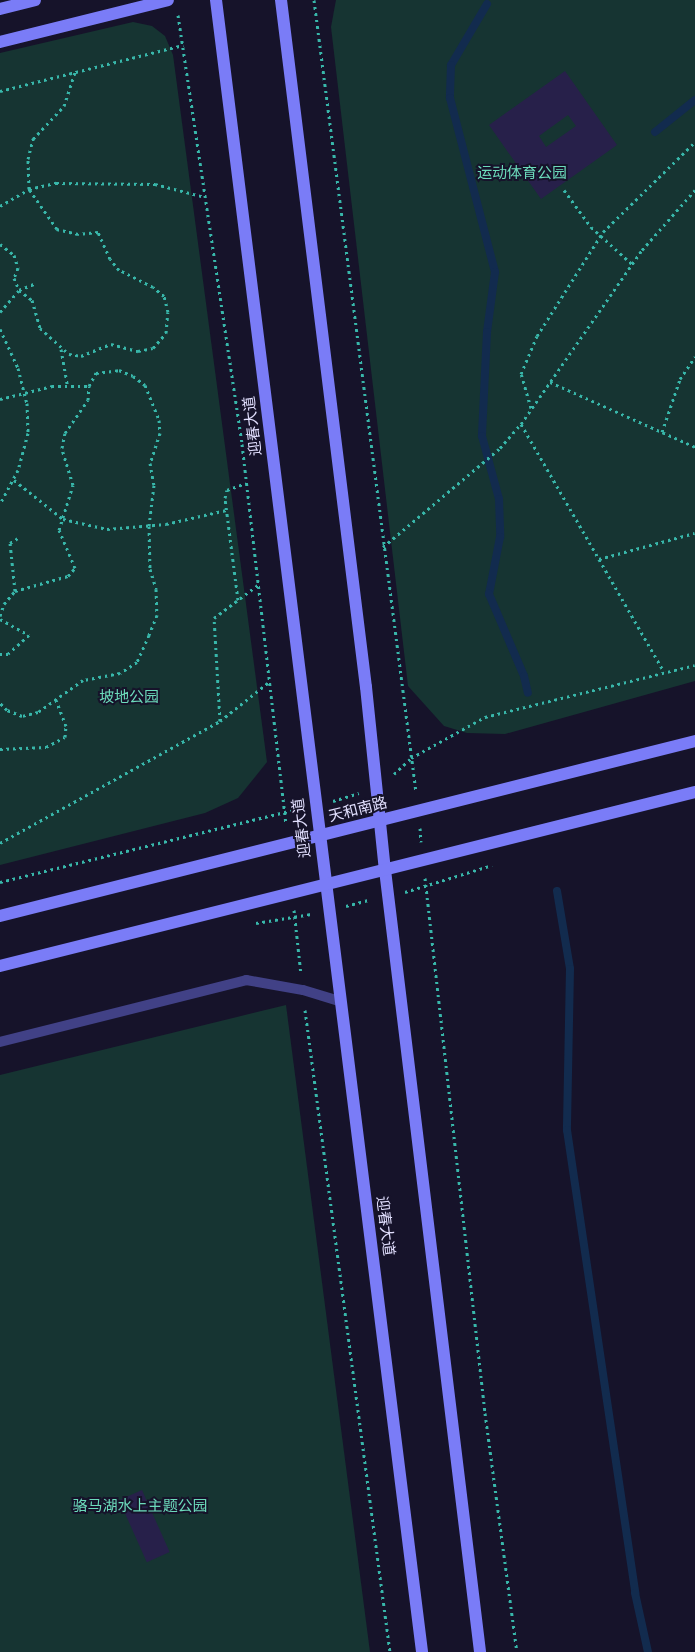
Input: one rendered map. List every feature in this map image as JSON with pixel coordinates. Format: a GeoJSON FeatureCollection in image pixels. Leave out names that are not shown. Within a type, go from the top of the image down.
{"type":"FeatureCollection","features":[{"type":"Feature","properties":{"kind":"main road"},"geometry":{"type":"LineString","coordinates":[[0,9],[35,0]]}},
{"type":"Feature","properties":{"kind":"main road"},"geometry":{"type":"LineString","coordinates":[[0,42],[168,0]]}},
{"type":"Feature","properties":{"kind":"main road","name":"迎春大道"},"geometry":{"type":"LineString","coordinates":[[216,0],[422,1652]]}},
{"type":"Feature","properties":{"kind":"main road"},"geometry":{"type":"LineString","coordinates":[[281,0],[382,820],[385,870],[480,1652]]}},
{"type":"Feature","properties":{"kind":"main road","name":"天和南路"},"geometry":{"type":"LineString","coordinates":[[0,916],[695,741]]}},
{"type":"Feature","properties":{"kind":"main road"},"geometry":{"type":"LineString","coordinates":[[0,966],[695,792]]}},
{"type":"Feature","properties":{"kind":"lane"},"geometry":{"type":"LineString","coordinates":[[0,1042],[246,980],[303,990],[340,1001]]}},
{"type":"Feature","properties":{"kind":"path"},"geometry":{"type":"LineString","coordinates":[[0,90],[183,45]]}},
{"type":"Feature","properties":{"kind":"path"},"geometry":{"type":"LineString","coordinates":[[0,244],[14,255],[18,268],[14,278],[19,290],[32,300],[40,328],[69,354],[81,356],[111,344],[138,351],[153,348],[166,333],[168,312],[164,296],[154,286],[115,265],[98,232],[78,234],[57,229],[29,188],[28,159],[33,139],[64,106],[75,72]]}},
{"type":"Feature","properties":{"kind":"path"},"geometry":{"type":"LineString","coordinates":[[531,408],[521,374],[524,361],[600,236],[695,142]]}},
{"type":"Feature","properties":{"kind":"path"},"geometry":{"type":"LineString","coordinates":[[0,206],[29,188],[56,183],[155,184],[205,197]]}},
{"type":"Feature","properties":{"kind":"path"},"geometry":{"type":"LineString","coordinates":[[564,190],[600,236],[632,264]]}},
{"type":"Feature","properties":{"kind":"path"},"geometry":{"type":"LineString","coordinates":[[383,546],[498,450],[520,424],[632,264],[695,190]]}},
{"type":"Feature","properties":{"kind":"path"},"geometry":{"type":"LineString","coordinates":[[0,312],[19,290],[34,284]]}},
{"type":"Feature","properties":{"kind":"path"},"geometry":{"type":"LineString","coordinates":[[0,329],[18,368],[25,393],[28,434],[14,480],[0,504]]}},
{"type":"Feature","properties":{"kind":"path"},"geometry":{"type":"LineString","coordinates":[[61,348],[67,384]]}},
{"type":"Feature","properties":{"kind":"path"},"geometry":{"type":"LineString","coordinates":[[662,432],[680,379],[695,357]]}},
{"type":"Feature","properties":{"kind":"path"},"geometry":{"type":"LineString","coordinates":[[0,654],[8,654],[29,635],[0,617],[4,604],[15,591],[68,576],[75,568],[73,558],[61,540],[59,530],[73,485],[62,448],[66,433],[88,400],[89,386],[96,373],[119,370],[145,386],[155,404],[160,433],[150,463],[154,485],[149,526],[150,570],[156,589],[157,615],[137,662],[120,674],[83,680],[38,712],[22,716],[7,710],[0,703]]}},
{"type":"Feature","properties":{"kind":"path"},"geometry":{"type":"LineString","coordinates":[[550,382],[695,447]]}},
{"type":"Feature","properties":{"kind":"path"},"geometry":{"type":"LineString","coordinates":[[0,399],[67,384],[89,386]]}},
{"type":"Feature","properties":{"kind":"path"},"geometry":{"type":"LineString","coordinates":[[520,424],[664,672]]}},
{"type":"Feature","properties":{"kind":"path"},"geometry":{"type":"LineString","coordinates":[[14,480],[63,519],[107,529],[149,526],[226,510]]}},
{"type":"Feature","properties":{"kind":"path"},"geometry":{"type":"LineString","coordinates":[[238,600],[226,510],[227,490],[246,483]]}},
{"type":"Feature","properties":{"kind":"path"},"geometry":{"type":"LineString","coordinates":[[600,559],[695,533]]}},
{"type":"Feature","properties":{"kind":"path"},"geometry":{"type":"LineString","coordinates":[[15,591],[10,543],[18,538]]}},
{"type":"Feature","properties":{"kind":"path"},"geometry":{"type":"LineString","coordinates":[[220,721],[214,618],[258,584]]}},
{"type":"Feature","properties":{"kind":"path"},"geometry":{"type":"LineString","coordinates":[[0,882],[316,806],[378,788],[411,758],[485,717],[695,665]]}},
{"type":"Feature","properties":{"kind":"path"},"geometry":{"type":"LineString","coordinates":[[0,843],[220,721],[270,681]]}},
{"type":"Feature","properties":{"kind":"path"},"geometry":{"type":"LineString","coordinates":[[0,749],[46,747],[65,737],[66,726],[56,700]]}},
{"type":"Feature","properties":{"kind":"green space","name":"运动体育公园"},"geometry":{"type":"Polygon","coordinates":[[[336,0],[695,0],[695,681],[505,734],[467,733],[444,726],[408,686],[331,27],[336,0]]]}},
{"type":"Feature","properties":{"kind":"green space","name":"坡地公园"},"geometry":{"type":"Polygon","coordinates":[[[133,22],[152,26],[165,36],[173,55],[267,762],[238,798],[205,813],[0,865],[0,53],[133,22]]]}},
{"type":"Feature","properties":{"kind":"green space","name":"骆马湖水上主题公园"},"geometry":{"type":"Polygon","coordinates":[[[286,1005],[370,1652],[0,1652],[0,1075],[286,1005]]]}},
{"type":"Feature","properties":{"kind":"building"},"geometry":{"type":"Polygon","coordinates":[[[565,71],[617,145],[541,199],[489,125],[565,71]],[[568,115],[539,136],[546,147],[576,126],[568,115]]]}},
{"type":"Feature","properties":{"kind":"building"},"geometry":{"type":"Polygon","coordinates":[[[142,1490],[170,1552],[147,1562],[119,1500],[142,1490]]]}},
{"type":"Feature","properties":{"kind":"waterway"},"geometry":{"type":"LineString","coordinates":[[487,4],[451,65],[450,98],[495,272],[487,332],[482,436],[499,499],[500,537],[489,594],[524,676],[528,693]]}},
{"type":"Feature","properties":{"kind":"waterway"},"geometry":{"type":"LineString","coordinates":[[655,132],[695,100]]}},
{"type":"Feature","properties":{"kind":"waterway"},"geometry":{"type":"LineString","coordinates":[[557,891],[570,969],[567,1130],[635,1593],[648,1652]]}}]}
